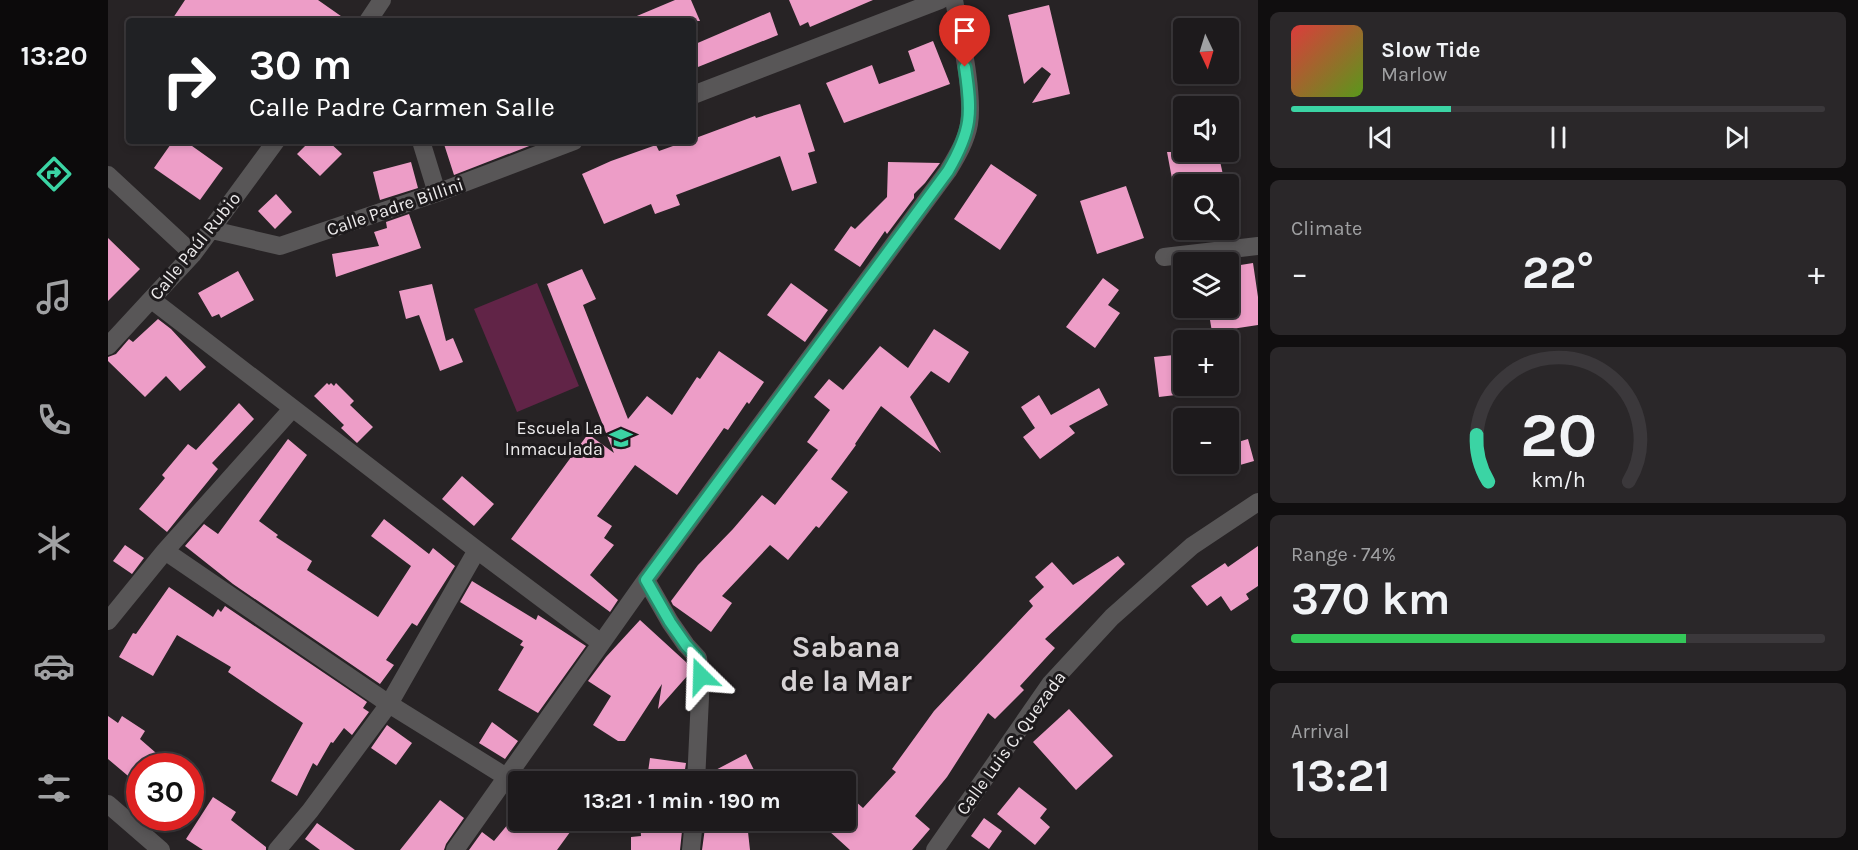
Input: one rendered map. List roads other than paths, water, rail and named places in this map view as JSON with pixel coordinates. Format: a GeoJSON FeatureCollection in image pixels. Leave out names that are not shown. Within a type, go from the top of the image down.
{"type":"FeatureCollection","features":[{"type":"Feature","properties":{"kind":"street"},"geometry":{"type":"LineString","coordinates":[[696,94],[940,0]]}},
{"type":"Feature","properties":{"kind":"street"},"geometry":{"type":"LineString","coordinates":[[513,771],[646,580],[948,171],[962,147],[969,123],[969,89],[954,0]]}},
{"type":"Feature","properties":{"kind":"street","name":"Calle Paúl Rubio"},"geometry":{"type":"LineString","coordinates":[[108,346],[193,254],[274,144]]}},
{"type":"Feature","properties":{"kind":"street"},"geometry":{"type":"LineString","coordinates":[[422,144],[437,194]]}},
{"type":"Feature","properties":{"kind":"street","name":"Calle Padre Billini"},"geometry":{"type":"LineString","coordinates":[[212,230],[280,246],[437,194],[565,144]]}},
{"type":"Feature","properties":{"kind":"street"},"geometry":{"type":"LineString","coordinates":[[108,175],[193,254]]}},
{"type":"Feature","properties":{"kind":"street"},"geometry":{"type":"LineString","coordinates":[[1164,256],[1258,246]]}},
{"type":"Feature","properties":{"kind":"street"},"geometry":{"type":"LineString","coordinates":[[152,300],[601,643]]}},
{"type":"Feature","properties":{"kind":"street"},"geometry":{"type":"LineString","coordinates":[[108,621],[165,551],[292,409]]}},
{"type":"Feature","properties":{"kind":"street","name":"Calle Luis C. Quezada"},"geometry":{"type":"LineString","coordinates":[[935,850],[1051,683],[1104,625],[1192,546],[1258,502]]}},
{"type":"Feature","properties":{"kind":"street"},"geometry":{"type":"LineString","coordinates":[[277,850],[310,811],[389,704],[477,550]]}},
{"type":"Feature","properties":{"kind":"street"},"geometry":{"type":"LineString","coordinates":[[165,551],[389,704],[508,778],[456,850]]}},
{"type":"Feature","properties":{"kind":"street"},"geometry":{"type":"LineString","coordinates":[[646,580],[670,622],[698,658],[701,676],[697,771]]}},
{"type":"Feature","properties":{"kind":"street"},"geometry":{"type":"LineString","coordinates":[[108,804],[160,850]]}},
{"type":"Feature","properties":{"kind":"street"},"geometry":{"type":"LineString","coordinates":[[691,850],[693,831]]}},
{"type":"Feature","properties":{"kind":"place","name":"Escuela La Inmaculada"},"geometry":{"type":"Point","coordinates":[621,438]}},
{"type":"Feature","properties":{"kind":"district","name":"Sabana de la Mar"},"geometry":{"type":"Point","coordinates":[846,664]}}]}
